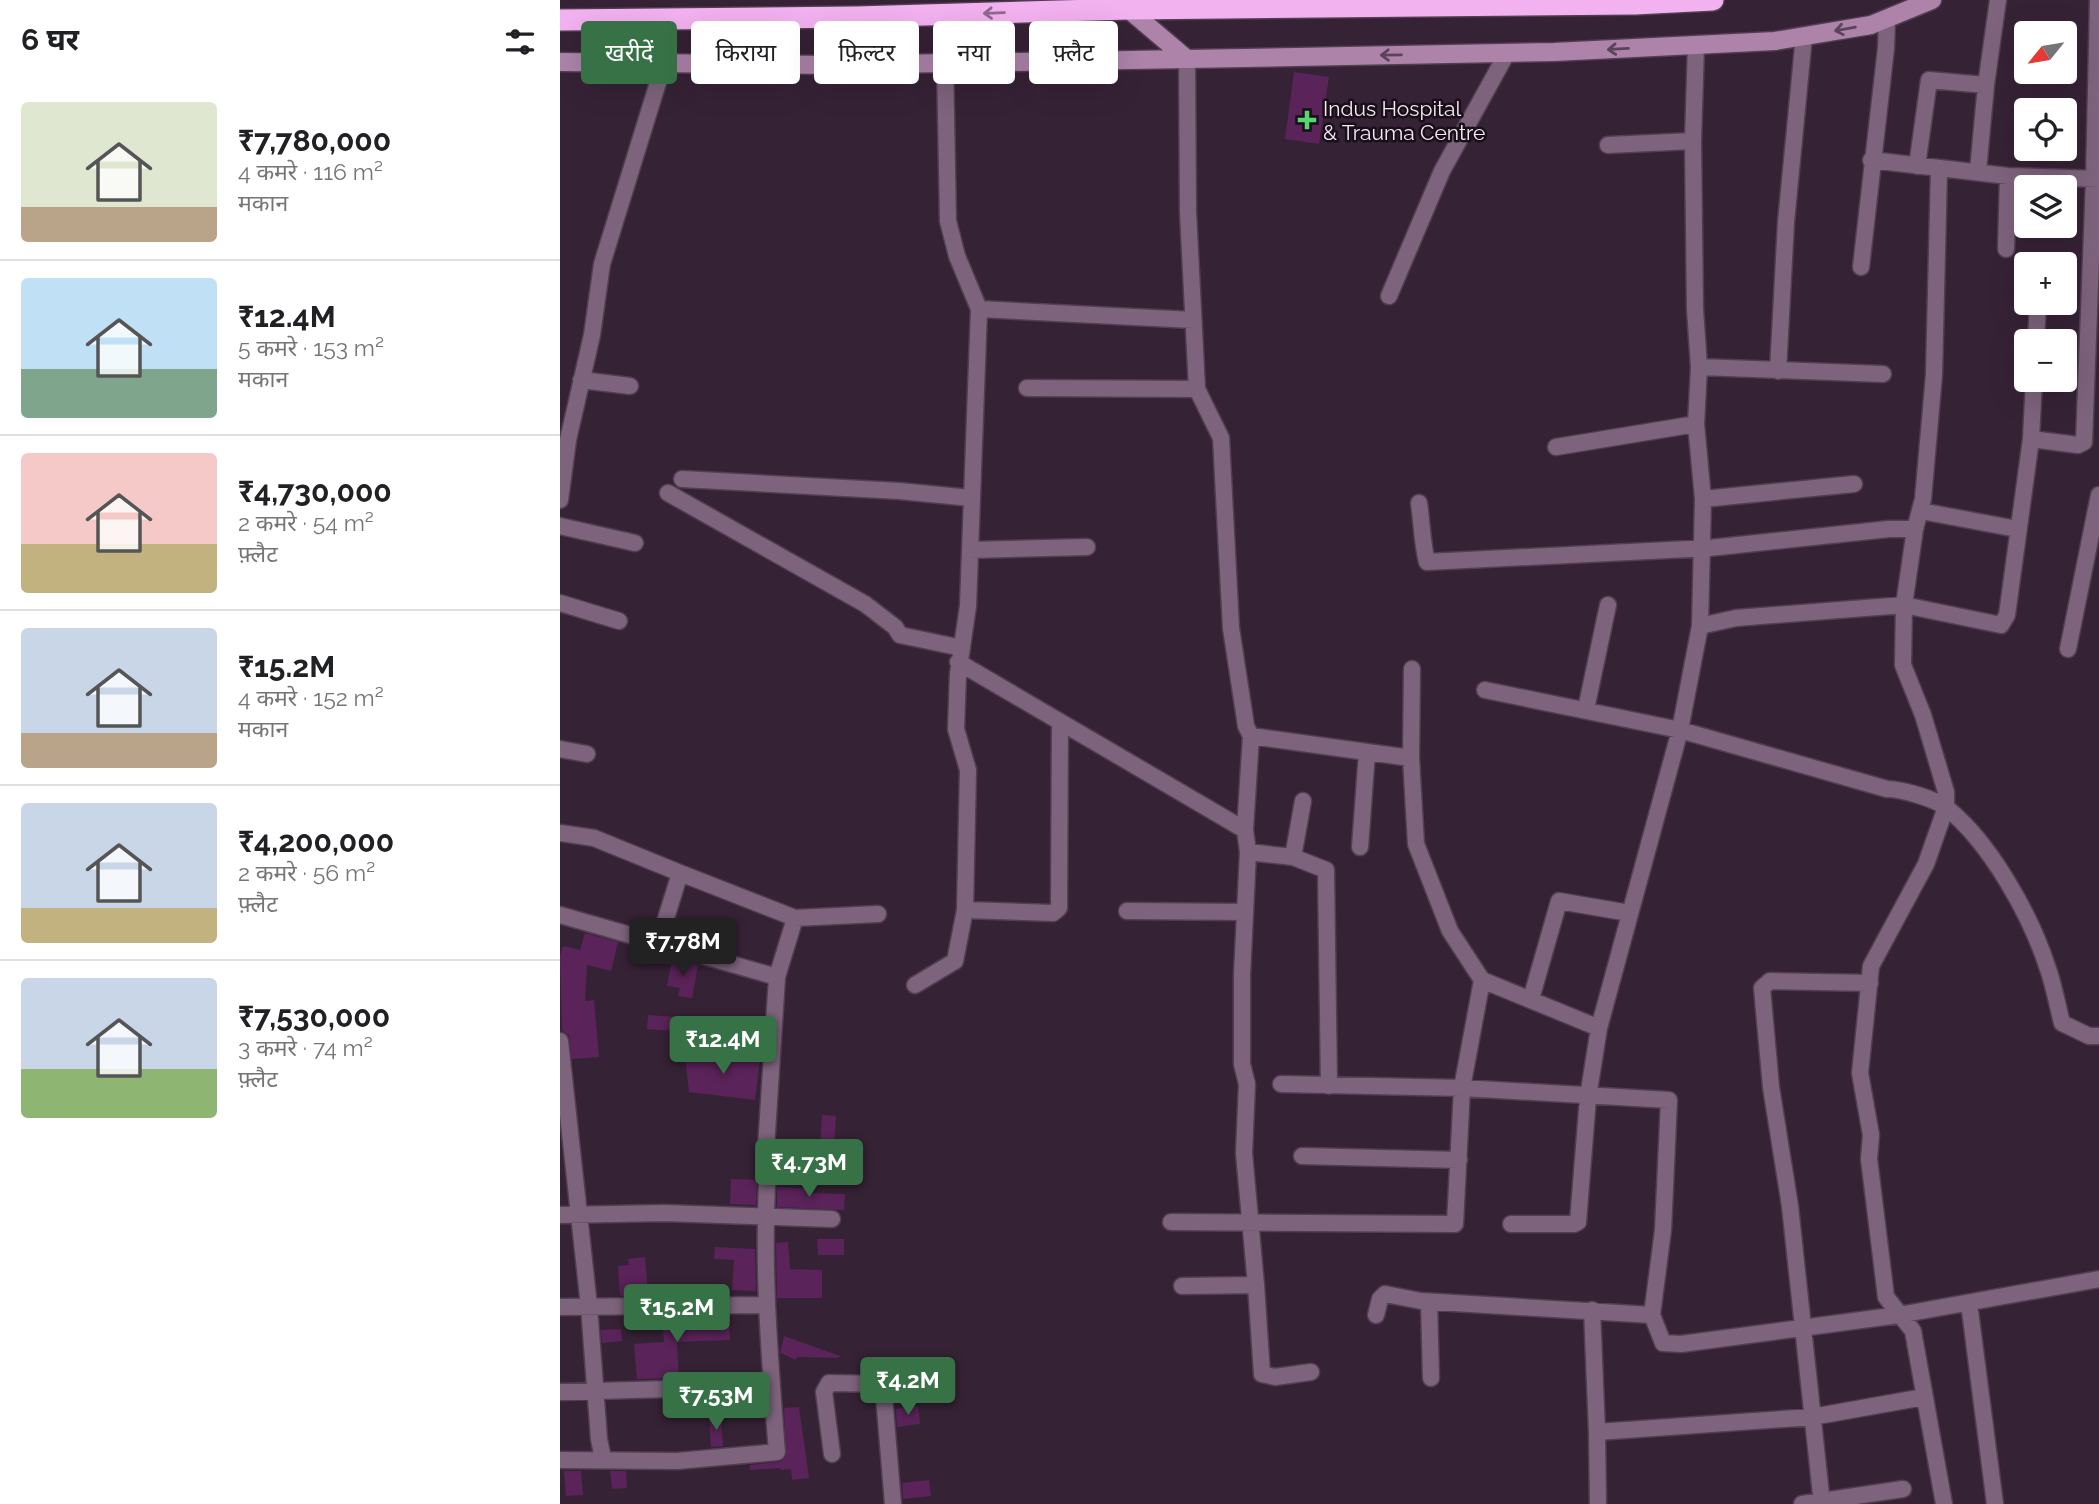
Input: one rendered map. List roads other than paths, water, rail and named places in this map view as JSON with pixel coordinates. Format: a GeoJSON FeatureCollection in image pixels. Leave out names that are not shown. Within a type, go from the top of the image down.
{"type":"FeatureCollection","features":[{"type":"Feature","properties":{"kind":"highway"},"geometry":{"type":"LineString","coordinates":[[561,0],[560,20],[856,18],[1128,9],[1713,0]]}},
{"type":"Feature","properties":{"kind":"street"},"geometry":{"type":"LineString","coordinates":[[1015,63],[1507,53],[1775,41],[1871,25],[1932,0]]}},
{"type":"Feature","properties":{"kind":"street"},"geometry":{"type":"LineString","coordinates":[[1978,172],[1986,85],[1998,0]]}},
{"type":"Feature","properties":{"kind":"street"},"geometry":{"type":"LineString","coordinates":[[2031,439],[2078,444],[2084,442],[2094,308],[2098,0]]}},
{"type":"Feature","properties":{"kind":"street"},"geometry":{"type":"LineString","coordinates":[[1128,9],[1187,60],[1188,212],[1197,389],[1221,438],[1231,628],[1246,726],[1251,736],[1245,830],[1248,852],[1242,1064],[1247,1084],[1244,1153],[1262,1374],[1275,1377],[1311,1372]]}},
{"type":"Feature","properties":{"kind":"street"},"geometry":{"type":"LineString","coordinates":[[1861,267],[1871,160],[1886,48],[1886,19]]}},
{"type":"Feature","properties":{"kind":"street"},"geometry":{"type":"LineString","coordinates":[[1778,371],[1786,222],[1804,36]]}},
{"type":"Feature","properties":{"kind":"street"},"geometry":{"type":"LineString","coordinates":[[1511,1224],[1578,1222],[1588,1097],[1599,1028],[1680,730],[1700,626],[1703,499],[1696,424],[1699,367],[1695,309],[1693,141],[1696,45]]}},
{"type":"Feature","properties":{"kind":"street"},"geometry":{"type":"LineString","coordinates":[[1389,296],[1442,172],[1507,53]]}},
{"type":"Feature","properties":{"kind":"street"},"geometry":{"type":"LineString","coordinates":[[560,62],[581,62]]}},
{"type":"Feature","properties":{"kind":"street"},"geometry":{"type":"LineString","coordinates":[[677,64],[933,64]]}},
{"type":"Feature","properties":{"kind":"street"},"geometry":{"type":"LineString","coordinates":[[1917,166],[1929,80],[1986,85]]}},
{"type":"Feature","properties":{"kind":"street"},"geometry":{"type":"LineString","coordinates":[[560,500],[564,438],[592,335],[602,264],[658,84]]}},
{"type":"Feature","properties":{"kind":"street"},"geometry":{"type":"LineString","coordinates":[[915,985],[955,961],[965,910],[968,770],[956,729],[960,658],[968,606],[979,309],[957,256],[948,221],[945,84]]}},
{"type":"Feature","properties":{"kind":"street"},"geometry":{"type":"LineString","coordinates":[[1608,145],[1693,141]]}},
{"type":"Feature","properties":{"kind":"street"},"geometry":{"type":"LineString","coordinates":[[1871,160],[2008,176],[2097,179]]}},
{"type":"Feature","properties":{"kind":"street"},"geometry":{"type":"LineString","coordinates":[[1940,168],[1934,375],[1921,511],[1915,530],[1904,605],[1903,665],[1923,715],[1946,792],[1946,807],[1926,864],[1871,966],[1860,1073],[1871,1135],[1869,1158],[1886,1297],[1913,1331],[1944,1504]]}},
{"type":"Feature","properties":{"kind":"street"},"geometry":{"type":"LineString","coordinates":[[2006,249],[2008,176]]}},
{"type":"Feature","properties":{"kind":"street"},"geometry":{"type":"LineString","coordinates":[[979,309],[1193,320]]}},
{"type":"Feature","properties":{"kind":"street"},"geometry":{"type":"LineString","coordinates":[[1699,367],[1883,374]]}},
{"type":"Feature","properties":{"kind":"street"},"geometry":{"type":"LineString","coordinates":[[581,380],[630,386]]}},
{"type":"Feature","properties":{"kind":"street"},"geometry":{"type":"LineString","coordinates":[[1027,388],[1197,389]]}},
{"type":"Feature","properties":{"kind":"street"},"geometry":{"type":"LineString","coordinates":[[1700,626],[1737,618],[1904,605],[2001,625],[2007,615],[2031,439],[2033,392]]}},
{"type":"Feature","properties":{"kind":"street"},"geometry":{"type":"LineString","coordinates":[[1556,447],[1696,424]]}},
{"type":"Feature","properties":{"kind":"street"},"geometry":{"type":"LineString","coordinates":[[682,479],[899,491],[971,498]]}},
{"type":"Feature","properties":{"kind":"street"},"geometry":{"type":"LineString","coordinates":[[1703,499],[1854,484]]}},
{"type":"Feature","properties":{"kind":"street"},"geometry":{"type":"LineString","coordinates":[[668,493],[864,604],[895,627],[900,635],[960,658],[1060,722],[1245,830]]}},
{"type":"Feature","properties":{"kind":"street"},"geometry":{"type":"LineString","coordinates":[[2068,649],[2099,495]]}},
{"type":"Feature","properties":{"kind":"street"},"geometry":{"type":"LineString","coordinates":[[1419,503],[1427,562],[1702,548],[1889,529],[1915,530]]}},
{"type":"Feature","properties":{"kind":"street"},"geometry":{"type":"LineString","coordinates":[[1921,511],[2017,529]]}},
{"type":"Feature","properties":{"kind":"street"},"geometry":{"type":"LineString","coordinates":[[560,526],[635,543]]}},
{"type":"Feature","properties":{"kind":"street"},"geometry":{"type":"LineString","coordinates":[[970,550],[1087,547]]}},
{"type":"Feature","properties":{"kind":"street"},"geometry":{"type":"LineString","coordinates":[[560,603],[620,621]]}},
{"type":"Feature","properties":{"kind":"street"},"geometry":{"type":"LineString","coordinates":[[1587,709],[1608,605]]}},
{"type":"Feature","properties":{"kind":"street"},"geometry":{"type":"LineString","coordinates":[[1412,669],[1411,758],[1416,844],[1450,930],[1482,980],[1599,1028]]}},
{"type":"Feature","properties":{"kind":"street"},"geometry":{"type":"LineString","coordinates":[[1485,690],[1680,730],[1887,789],[1898,789],[1946,807],[1990,853],[2019,905],[2047,965],[2062,1023],[2089,1035],[2099,1035]]}},
{"type":"Feature","properties":{"kind":"street"},"geometry":{"type":"LineString","coordinates":[[965,910],[1053,913],[1059,908],[1060,722]]}},
{"type":"Feature","properties":{"kind":"street"},"geometry":{"type":"LineString","coordinates":[[1251,736],[1411,758]]}},
{"type":"Feature","properties":{"kind":"street"},"geometry":{"type":"LineString","coordinates":[[560,750],[587,754]]}},
{"type":"Feature","properties":{"kind":"street"},"geometry":{"type":"LineString","coordinates":[[1360,847],[1367,752]]}},
{"type":"Feature","properties":{"kind":"street"},"geometry":{"type":"LineString","coordinates":[[1293,857],[1303,801]]}},
{"type":"Feature","properties":{"kind":"street"},"geometry":{"type":"LineString","coordinates":[[560,832],[594,838],[795,919],[878,914]]}},
{"type":"Feature","properties":{"kind":"street"},"geometry":{"type":"LineString","coordinates":[[1248,852],[1293,857],[1326,870],[1329,1086]]}},
{"type":"Feature","properties":{"kind":"street"},"geometry":{"type":"LineString","coordinates":[[659,941],[680,873]]}},
{"type":"Feature","properties":{"kind":"street"},"geometry":{"type":"LineString","coordinates":[[1531,999],[1559,901],[1629,913]]}},
{"type":"Feature","properties":{"kind":"street"},"geometry":{"type":"LineString","coordinates":[[1128,911],[1245,912]]}},
{"type":"Feature","properties":{"kind":"street"},"geometry":{"type":"LineString","coordinates":[[560,915],[777,976]]}},
{"type":"Feature","properties":{"kind":"street"},"geometry":{"type":"LineString","coordinates":[[560,1460],[677,1461],[777,1452],[765,1305],[764,1217],[777,976],[795,919]]}},
{"type":"Feature","properties":{"kind":"street"},"geometry":{"type":"LineString","coordinates":[[1171,1222],[1455,1224],[1462,1088],[1482,980]]}},
{"type":"Feature","properties":{"kind":"street"},"geometry":{"type":"LineString","coordinates":[[1821,1503],[1790,1206],[1771,1087],[1762,988],[1770,981],[1870,983]]}},
{"type":"Feature","properties":{"kind":"street"},"geometry":{"type":"LineString","coordinates":[[560,1041],[603,1459]]}},
{"type":"Feature","properties":{"kind":"street"},"geometry":{"type":"LineString","coordinates":[[1282,1084],[1462,1088],[1669,1100],[1663,1230],[1652,1315],[1662,1343],[1681,1344],[1899,1315],[2099,1279]]}},
{"type":"Feature","properties":{"kind":"street"},"geometry":{"type":"LineString","coordinates":[[1302,1156],[1459,1160]]}},
{"type":"Feature","properties":{"kind":"street"},"geometry":{"type":"LineString","coordinates":[[560,1215],[664,1213],[832,1219]]}},
{"type":"Feature","properties":{"kind":"street"},"geometry":{"type":"LineString","coordinates":[[1182,1286],[1256,1285]]}},
{"type":"Feature","properties":{"kind":"street"},"geometry":{"type":"LineString","coordinates":[[1376,1315],[1380,1298],[1385,1294],[1429,1302],[1652,1315]]}},
{"type":"Feature","properties":{"kind":"street"},"geometry":{"type":"LineString","coordinates":[[1429,1302],[1431,1378]]}},
{"type":"Feature","properties":{"kind":"street"},"geometry":{"type":"LineString","coordinates":[[1969,1303],[1995,1504]]}},
{"type":"Feature","properties":{"kind":"street"},"geometry":{"type":"LineString","coordinates":[[560,1307],[765,1305]]}},
{"type":"Feature","properties":{"kind":"street"},"geometry":{"type":"LineString","coordinates":[[1592,1310],[1598,1504]]}},
{"type":"Feature","properties":{"kind":"street"},"geometry":{"type":"LineString","coordinates":[[832,1454],[824,1392],[830,1384],[883,1384],[893,1504]]}},
{"type":"Feature","properties":{"kind":"street"},"geometry":{"type":"LineString","coordinates":[[560,1392],[706,1388]]}},
{"type":"Feature","properties":{"kind":"street"},"geometry":{"type":"LineString","coordinates":[[1597,1432],[1812,1417],[1924,1397]]}},
{"type":"Feature","properties":{"kind":"street"},"geometry":{"type":"LineString","coordinates":[[1802,1504],[1903,1489]]}},
{"type":"Feature","properties":{"kind":"place","name":"Indus Hospital & Trauma Centre"},"geometry":{"type":"Point","coordinates":[1307,120]}}]}
